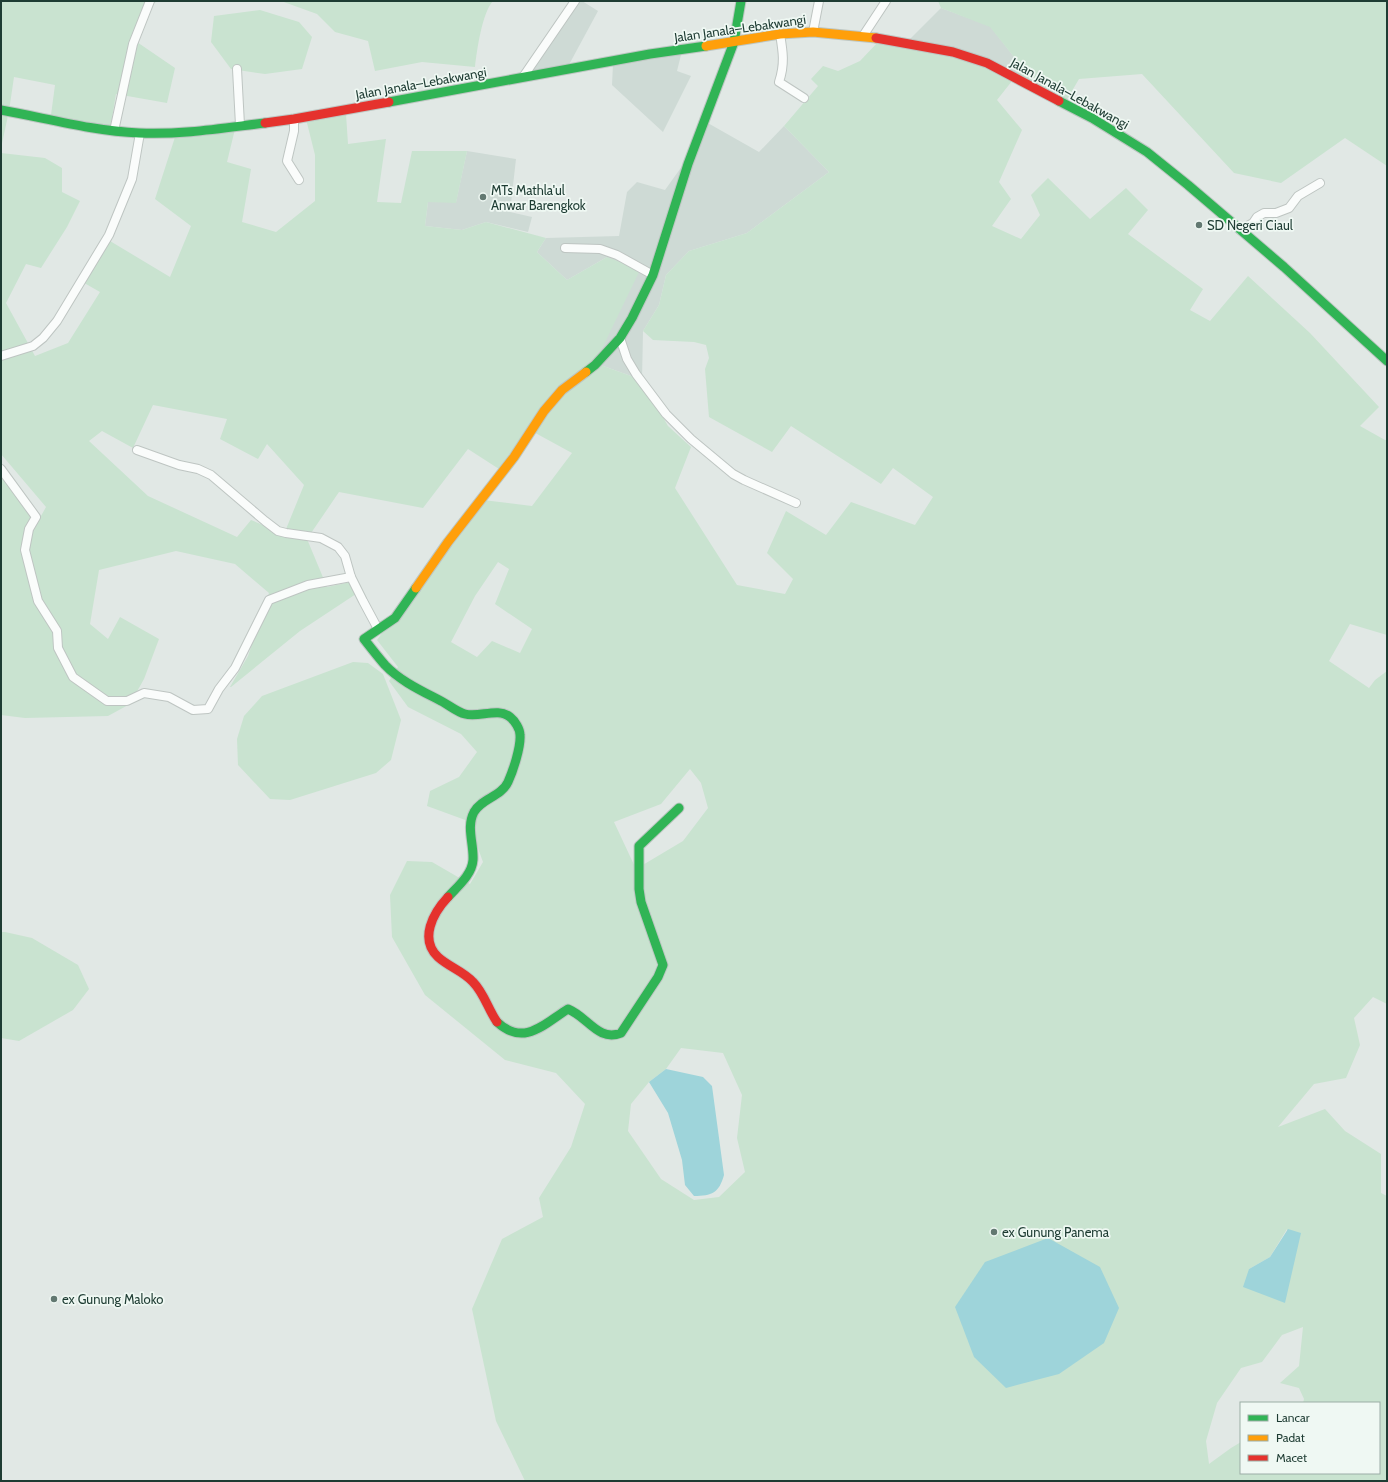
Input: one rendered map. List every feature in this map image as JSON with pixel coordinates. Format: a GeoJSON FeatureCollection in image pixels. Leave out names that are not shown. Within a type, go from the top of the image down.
{"type":"FeatureCollection","features":[{"type":"Feature","properties":{"kind":"street"},"geometry":{"type":"LineString","coordinates":[[114,131],[134,44],[150,1]]}},
{"type":"Feature","properties":{"kind":"street"},"geometry":{"type":"LineString","coordinates":[[523,77],[575,1]]}},
{"type":"Feature","properties":{"kind":"street"},"geometry":{"type":"LineString","coordinates":[[679,808],[645,839],[640,846],[638,853],[640,874],[639,889],[641,902],[663,965],[658,977],[621,1033],[616,1036],[607,1036],[576,1013],[568,1009],[546,1026],[531,1032],[520,1033],[506,1030],[493,1018],[475,984],[461,972],[441,960],[434,952],[429,933],[431,922],[439,907],[464,879],[472,866],[472,819],[477,807],[499,794],[507,785],[520,743],[521,736],[519,729],[510,716],[503,713],[472,716],[465,714],[409,684],[386,666],[364,639],[395,618],[448,542],[514,456],[544,411],[562,390],[595,365],[620,338],[632,318],[653,275],[688,164],[734,42],[741,1]]}},
{"type":"Feature","properties":{"kind":"street"},"geometry":{"type":"LineString","coordinates":[[813,32],[819,1]]}},
{"type":"Feature","properties":{"kind":"street"},"geometry":{"type":"LineString","coordinates":[[863,36],[886,1]]}},
{"type":"Feature","properties":{"kind":"street","name":"Jalan Janala–Lebakwangi"},"geometry":{"type":"LineString","coordinates":[[1,110],[114,131],[140,133],[188,132],[294,119],[650,54],[780,34],[813,32],[863,36],[954,52],[994,66],[1092,118],[1147,152],[1188,184],[1240,230],[1284,266],[1387,361]]}},
{"type":"Feature","properties":{"kind":"street"},"geometry":{"type":"LineString","coordinates":[[780,34],[784,53],[783,68],[779,82],[804,98]]}},
{"type":"Feature","properties":{"kind":"street"},"geometry":{"type":"LineString","coordinates":[[237,68],[240,125]]}},
{"type":"Feature","properties":{"kind":"street"},"geometry":{"type":"LineString","coordinates":[[294,119],[294,130],[287,161],[299,180]]}},
{"type":"Feature","properties":{"kind":"street"},"geometry":{"type":"LineString","coordinates":[[1,356],[33,346],[43,338],[57,321],[109,235],[132,179],[140,133]]}},
{"type":"Feature","properties":{"kind":"street"},"geometry":{"type":"LineString","coordinates":[[1240,230],[1253,223],[1257,217],[1264,213],[1276,213],[1289,208],[1298,196],[1320,183]]}},
{"type":"Feature","properties":{"kind":"street"},"geometry":{"type":"LineString","coordinates":[[564,248],[600,249],[617,255],[653,275]]}},
{"type":"Feature","properties":{"kind":"street"},"geometry":{"type":"LineString","coordinates":[[620,338],[627,359],[636,374],[666,414],[691,439],[733,474],[796,503]]}},
{"type":"Feature","properties":{"kind":"street"},"geometry":{"type":"LineString","coordinates":[[137,450],[179,465],[198,469],[211,475],[265,521],[278,530],[286,533],[321,538],[338,547],[345,556],[351,577],[378,629]]}},
{"type":"Feature","properties":{"kind":"street"},"geometry":{"type":"LineString","coordinates":[[1,469],[36,517],[29,529],[25,550],[38,601],[57,631],[58,648],[73,677],[107,701],[127,701],[144,693],[169,697],[193,710],[208,709],[219,689],[235,668],[269,600],[308,585],[351,577]]}},
{"type":"Feature","properties":{"kind":"shaded area"},"geometry":{"type":"Polygon","coordinates":[[[574,1],[582,1],[598,11],[565,72],[528,75],[574,1]]]}},
{"type":"Feature","properties":{"kind":"shaded area"},"geometry":{"type":"Polygon","coordinates":[[[941,8],[990,26],[1022,67],[1012,80],[905,44],[941,8]]]}},
{"type":"Feature","properties":{"kind":"shaded area"},"geometry":{"type":"Polygon","coordinates":[[[682,51],[677,71],[691,76],[663,132],[612,85],[613,64],[682,51]]]}},
{"type":"Feature","properties":{"kind":"shaded area"},"geometry":{"type":"Polygon","coordinates":[[[706,122],[759,152],[784,126],[829,172],[747,233],[689,251],[666,275],[659,305],[643,331],[642,380],[595,363],[607,257],[567,280],[537,252],[546,238],[619,236],[627,192],[637,182],[665,190],[690,155],[706,122]]]}},
{"type":"Feature","properties":{"kind":"shaded area"},"geometry":{"type":"Polygon","coordinates":[[[467,151],[516,159],[510,212],[532,217],[528,232],[486,222],[462,230],[425,226],[428,202],[456,202],[467,151]]]}},
{"type":"Feature","properties":{"kind":"green space"},"geometry":{"type":"Polygon","coordinates":[[[1,1],[159,1],[151,4],[134,40],[175,68],[167,103],[116,94],[110,130],[51,115],[55,85],[14,77],[9,111],[1,148],[1,1]]]}},
{"type":"Feature","properties":{"kind":"green space"},"geometry":{"type":"Polygon","coordinates":[[[281,1],[493,1],[483,23],[475,67],[422,62],[375,71],[368,41],[335,32],[317,14],[281,1]]]}},
{"type":"Feature","properties":{"kind":"green space"},"geometry":{"type":"Polygon","coordinates":[[[938,1],[1387,1],[1387,166],[1345,138],[1281,183],[1234,173],[1142,74],[1079,79],[1062,108],[1012,81],[997,100],[1022,130],[999,182],[1011,199],[992,226],[1021,239],[1040,215],[1031,195],[1048,178],[1090,219],[1126,188],[1148,210],[1128,234],[1203,289],[1190,310],[1210,321],[1248,276],[1310,333],[1379,407],[1360,426],[1387,440],[1387,635],[1350,624],[1329,661],[1369,688],[1375,680],[1387,671],[1387,1004],[1373,997],[1354,1018],[1360,1045],[1346,1078],[1314,1084],[1278,1127],[1325,1109],[1345,1131],[1381,1154],[1381,1193],[1387,1196],[1387,1481],[525,1481],[496,1421],[472,1309],[502,1239],[543,1217],[539,1198],[571,1147],[585,1104],[556,1073],[505,1060],[425,995],[392,937],[390,895],[407,861],[432,862],[470,884],[483,862],[468,821],[427,806],[430,791],[459,777],[477,752],[461,734],[408,707],[389,681],[398,667],[377,640],[429,569],[483,500],[532,506],[572,453],[528,429],[499,469],[468,449],[423,508],[339,492],[307,539],[327,587],[351,582],[356,594],[300,631],[231,687],[248,656],[269,593],[235,564],[176,551],[99,570],[90,624],[108,639],[120,617],[159,639],[144,679],[130,704],[108,716],[25,718],[1,715],[1,475],[41,516],[46,507],[1,454],[1,153],[45,158],[62,168],[62,192],[80,201],[67,227],[41,268],[26,264],[6,303],[35,356],[68,343],[100,292],[79,280],[105,238],[170,277],[191,226],[155,199],[176,134],[235,129],[227,162],[251,169],[242,222],[276,232],[315,201],[315,155],[306,119],[346,114],[348,144],[386,139],[377,202],[401,203],[412,151],[467,151],[456,203],[428,202],[425,226],[462,230],[486,222],[546,238],[537,252],[567,280],[607,257],[640,270],[595,363],[642,380],[668,426],[691,447],[675,488],[737,585],[785,594],[793,579],[767,553],[786,511],[826,535],[851,502],[915,525],[933,497],[893,468],[881,484],[791,426],[772,452],[709,417],[705,369],[709,358],[706,345],[694,342],[653,340],[643,331],[659,305],[666,275],[689,251],[747,233],[829,172],[784,126],[818,86],[811,79],[823,66],[838,71],[860,61],[878,42],[977,59],[1012,80],[1022,67],[990,27],[941,8],[938,1]],[[153,405],[133,448],[102,431],[89,441],[148,496],[237,537],[251,520],[284,534],[304,485],[267,444],[258,459],[220,439],[227,419],[153,405]],[[498,562],[475,596],[451,642],[477,657],[492,641],[520,653],[532,629],[495,604],[509,569],[498,562]],[[690,769],[661,804],[614,822],[636,869],[683,841],[708,808],[701,783],[690,769]],[[681,1048],[666,1069],[649,1082],[631,1104],[628,1131],[661,1179],[694,1200],[719,1197],[745,1172],[737,1138],[742,1095],[723,1053],[681,1048]],[[1287,1229],[1270,1257],[1249,1269],[1285,1303],[1287,1229]],[[1303,1327],[1282,1335],[1262,1362],[1241,1368],[1217,1403],[1206,1441],[1209,1464],[1240,1443],[1240,1474],[1380,1474],[1380,1402],[1303,1402],[1304,1399],[1299,1388],[1280,1383],[1299,1366],[1303,1327]]]}},
{"type":"Feature","properties":{"kind":"green space"},"geometry":{"type":"Polygon","coordinates":[[[260,10],[299,22],[312,37],[302,69],[265,74],[231,69],[211,42],[214,16],[260,10]]]}},
{"type":"Feature","properties":{"kind":"green space"},"geometry":{"type":"Polygon","coordinates":[[[353,662],[368,663],[383,674],[401,720],[391,760],[376,773],[290,800],[270,799],[238,765],[237,739],[244,716],[262,696],[353,662]]]}},
{"type":"Feature","properties":{"kind":"green space"},"geometry":{"type":"Polygon","coordinates":[[[1,932],[32,938],[78,965],[89,989],[73,1010],[19,1041],[1,1038],[1,932]]]}},
{"type":"Feature","properties":{"kind":"water"},"geometry":{"type":"Polygon","coordinates":[[[666,1069],[703,1077],[712,1086],[724,1175],[720,1186],[717,1190],[710,1194],[694,1196],[685,1185],[682,1160],[668,1113],[649,1082],[666,1069]]]}},
{"type":"Feature","properties":{"kind":"water"},"geometry":{"type":"Polygon","coordinates":[[[1288,1229],[1301,1233],[1285,1303],[1243,1287],[1249,1269],[1270,1257],[1288,1229]]]}},
{"type":"Feature","properties":{"kind":"water"},"geometry":{"type":"Polygon","coordinates":[[[1048,1238],[1100,1267],[1119,1308],[1104,1343],[1059,1374],[1006,1388],[974,1357],[955,1307],[985,1262],[1048,1238]]]}},
{"type":"Feature","properties":{"kind":"traffic: fast"},"geometry":{"type":"LineString","coordinates":[[586,372],[595,365],[620,338],[632,318],[653,275],[688,164],[734,42],[741,1]]}},
{"type":"Feature","properties":{"kind":"traffic: fast"},"geometry":{"type":"LineString","coordinates":[[389,102],[650,54],[706,46]]}},
{"type":"Feature","properties":{"kind":"traffic: fast"},"geometry":{"type":"LineString","coordinates":[[1059,101],[1092,118],[1147,152],[1284,267],[1387,361]]}},
{"type":"Feature","properties":{"kind":"traffic: fast"},"geometry":{"type":"LineString","coordinates":[[1,110],[104,130],[139,133],[186,132],[265,123]]}},
{"type":"Feature","properties":{"kind":"traffic: fast"},"geometry":{"type":"LineString","coordinates":[[416,588],[395,618],[364,639],[385,665],[397,676],[459,712],[470,715],[494,713],[505,714],[514,721],[520,733],[518,752],[508,782],[501,791],[477,807],[474,812],[470,830],[473,854],[472,865],[467,876],[448,897]]}},
{"type":"Feature","properties":{"kind":"traffic: fast"},"geometry":{"type":"LineString","coordinates":[[497,1022],[516,1033],[525,1033],[542,1026],[568,1009],[599,1031],[613,1035],[621,1033],[658,977],[663,965],[641,902],[639,889],[639,846],[679,808]]}},
{"type":"Feature","properties":{"kind":"traffic: slow"},"geometry":{"type":"LineString","coordinates":[[706,46],[780,34],[813,32],[876,38]]}},
{"type":"Feature","properties":{"kind":"traffic: slow"},"geometry":{"type":"LineString","coordinates":[[416,588],[448,542],[514,457],[544,411],[562,390],[586,372]]}},
{"type":"Feature","properties":{"kind":"traffic: jam"},"geometry":{"type":"LineString","coordinates":[[876,38],[953,52],[987,63],[1059,101]]}},
{"type":"Feature","properties":{"kind":"traffic: jam"},"geometry":{"type":"LineString","coordinates":[[265,123],[389,102]]}},
{"type":"Feature","properties":{"kind":"traffic: jam"},"geometry":{"type":"LineString","coordinates":[[448,897],[437,911],[430,926],[429,942],[432,950],[438,957],[465,975],[477,986],[497,1022]]}},
{"type":"Feature","properties":{"kind":"place","name":"MTs Mathla'ul Anwar Barengkok"},"geometry":{"type":"Point","coordinates":[483,197]}},
{"type":"Feature","properties":{"kind":"place","name":"SD Negeri Ciaul"},"geometry":{"type":"Point","coordinates":[1199,225]}},
{"type":"Feature","properties":{"kind":"place","name":"ex Gunung Panema"},"geometry":{"type":"Point","coordinates":[994,1232]}},
{"type":"Feature","properties":{"kind":"place","name":"ex Gunung Maloko"},"geometry":{"type":"Point","coordinates":[54,1299]}}]}
